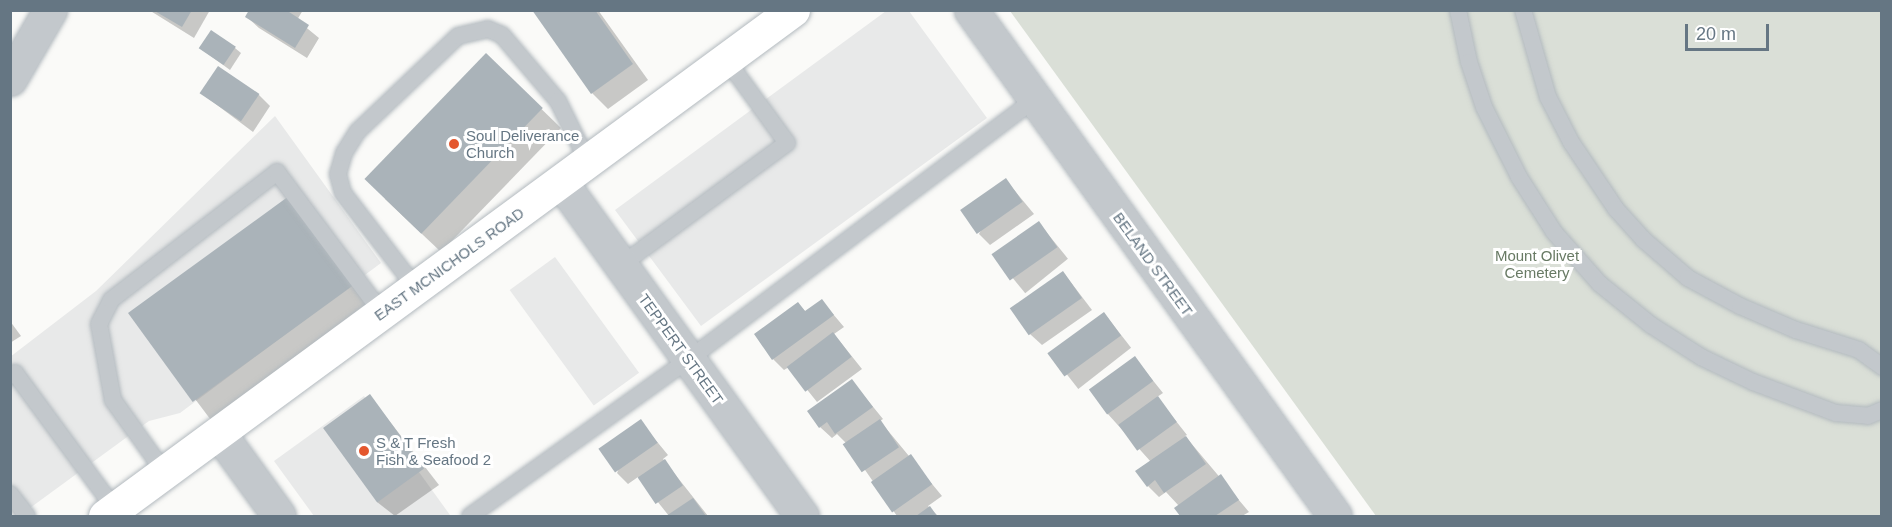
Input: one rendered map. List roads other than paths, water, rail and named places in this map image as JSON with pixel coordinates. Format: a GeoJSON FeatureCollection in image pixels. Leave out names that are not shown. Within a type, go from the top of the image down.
{"type":"FeatureCollection","features":[{"type":"Feature","properties":{"kind":"street"},"geometry":{"type":"LineString","coordinates":[[10,79],[50,10]]}},
{"type":"Feature","properties":{"kind":"street","name":"EAST MCNICHOLS ROAD"},"geometry":{"type":"LineString","coordinates":[[110,513],[793,10]]}},
{"type":"Feature","properties":{"kind":"street","name":"BELAND STREET"},"geometry":{"type":"LineString","coordinates":[[971,10],[1335,516]]}},
{"type":"Feature","properties":{"kind":"street","name":"TEPPERT STREET"},"geometry":{"type":"LineString","coordinates":[[561,182],[802,516]]}},
{"type":"Feature","properties":{"kind":"street"},"geometry":{"type":"LineString","coordinates":[[219,433],[279,516]]}},
{"type":"Feature","properties":{"kind":"lane"},"geometry":{"type":"LineString","coordinates":[[1458,10],[1469,62],[1484,107],[1519,177],[1554,232],[1600,284],[1651,325],[1701,357],[1753,382],[1836,412],[1868,416],[1881,410]]}},
{"type":"Feature","properties":{"kind":"lane"},"geometry":{"type":"LineString","coordinates":[[1523,10],[1548,97],[1571,142],[1610,201],[1644,240],[1688,278],[1740,306],[1796,330],[1859,350],[1881,367]]}},
{"type":"Feature","properties":{"kind":"lane"},"geometry":{"type":"LineString","coordinates":[[417,288],[344,193],[338,174],[344,153],[358,131],[458,36],[488,29],[502,35],[558,101],[588,162]]}},
{"type":"Feature","properties":{"kind":"lane"},"geometry":{"type":"LineString","coordinates":[[621,265],[787,143],[726,59]]}},
{"type":"Feature","properties":{"kind":"lane"},"geometry":{"type":"LineString","coordinates":[[470,516],[689,359],[1035,99]]}},
{"type":"Feature","properties":{"kind":"lane"},"geometry":{"type":"LineString","coordinates":[[165,472],[113,400],[99,324],[111,300],[277,172],[382,313]]}},
{"type":"Feature","properties":{"kind":"lane"},"geometry":{"type":"LineString","coordinates":[[10,376],[15,373],[110,513]]}},
{"type":"Feature","properties":{"kind":"lane"},"geometry":{"type":"LineString","coordinates":[[10,494],[27,516]]}},
{"type":"Feature","properties":{"kind":"place","name":"Soul Deliverance Church"},"geometry":{"type":"Point","coordinates":[454,144]}},
{"type":"Feature","properties":{"kind":"place","name":"S & T Fresh Fish & Seafood 2"},"geometry":{"type":"Point","coordinates":[364,451]}},
{"type":"Feature","properties":{"kind":"park label","name":"Mount Olivet Cemetery"},"geometry":{"type":"Point","coordinates":[1537,264]}}]}
